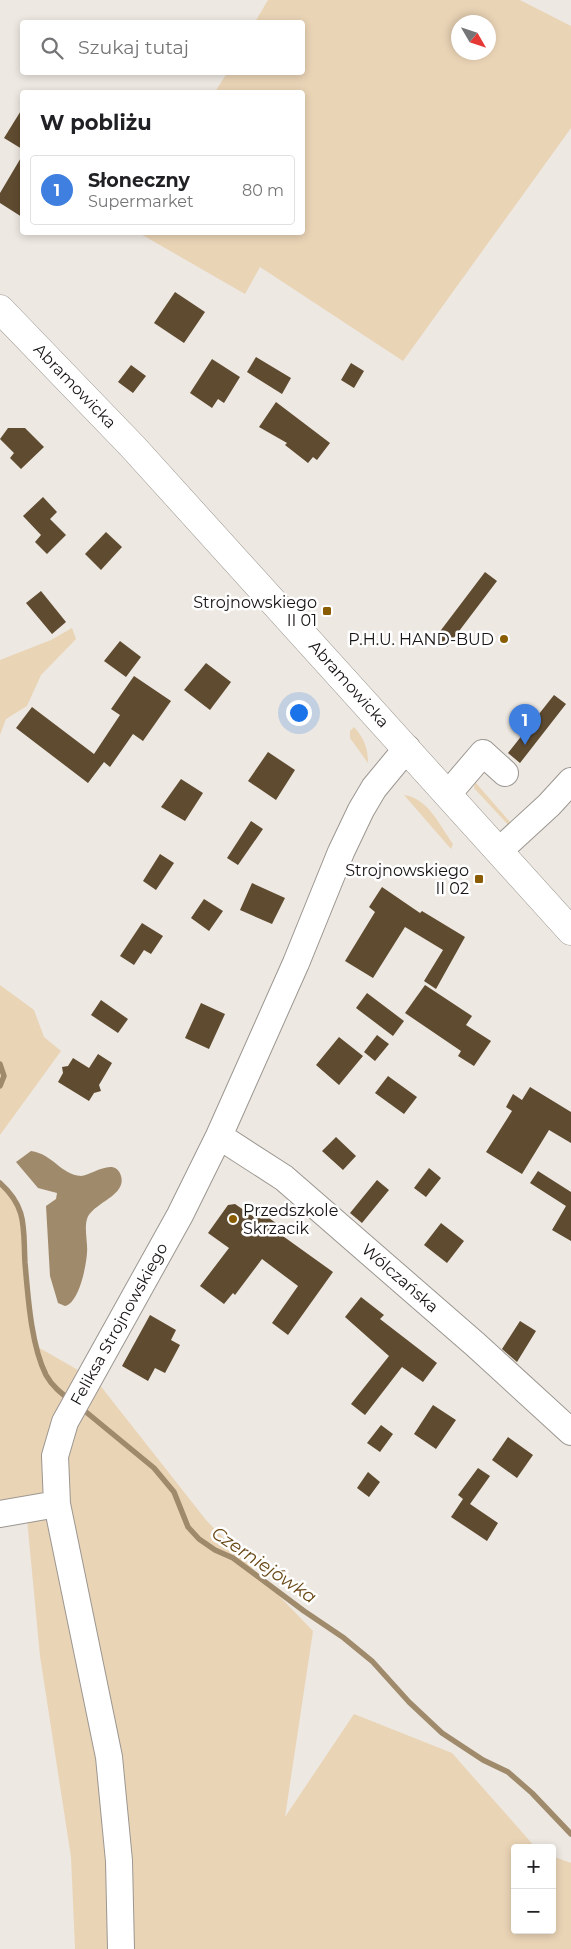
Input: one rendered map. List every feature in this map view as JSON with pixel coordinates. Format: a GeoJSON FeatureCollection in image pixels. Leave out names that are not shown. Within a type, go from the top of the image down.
{"type":"FeatureCollection","features":[{"type":"Feature","properties":{"kind":"main road","name":"Abramowicka"},"geometry":{"type":"LineString","coordinates":[[0,309],[133,447],[500,850],[571,931]]}},
{"type":"Feature","properties":{"kind":"street","name":"Feliksa Strojnowskiego"},"geometry":{"type":"LineString","coordinates":[[121,1949],[119,1861],[109,1757],[57,1504],[55,1456],[64,1422],[180,1216],[219,1136],[296,964],[341,852],[361,810],[374,788],[407,748]]}},
{"type":"Feature","properties":{"kind":"street"},"geometry":{"type":"LineString","coordinates":[[448,794],[483,753],[505,773]]}},
{"type":"Feature","properties":{"kind":"street"},"geometry":{"type":"LineString","coordinates":[[500,850],[549,805],[571,781]]}},
{"type":"Feature","properties":{"kind":"street","name":"Wólczańska"},"geometry":{"type":"LineString","coordinates":[[219,1136],[284,1178],[476,1344],[571,1432]]}},
{"type":"Feature","properties":{"kind":"street"},"geometry":{"type":"LineString","coordinates":[[0,1514],[57,1504]]}},
{"type":"Feature","properties":{"kind":"shaded area"},"geometry":{"type":"Polygon","coordinates":[[[268,0],[520,0],[571,26],[571,128],[403,361],[260,267],[245,294],[142,235],[305,235],[305,90],[216,90],[226,75],[305,75],[305,20],[256,20],[268,0]]]}},
{"type":"Feature","properties":{"kind":"shaded area"},"geometry":{"type":"Polygon","coordinates":[[[72,628],[76,639],[41,675],[27,706],[6,719],[0,735],[0,660],[51,640],[72,628]]]}},
{"type":"Feature","properties":{"kind":"shaded area"},"geometry":{"type":"Polygon","coordinates":[[[354,727],[365,744],[368,763],[350,738],[350,731],[354,727]]]}},
{"type":"Feature","properties":{"kind":"shaded area"},"geometry":{"type":"Polygon","coordinates":[[[475,782],[516,829],[512,829],[474,788],[475,782]]]}},
{"type":"Feature","properties":{"kind":"shaded area"},"geometry":{"type":"Polygon","coordinates":[[[404,795],[420,801],[427,807],[453,844],[451,849],[404,795]]]}},
{"type":"Feature","properties":{"kind":"shaded area"},"geometry":{"type":"Polygon","coordinates":[[[0,985],[34,1010],[44,1037],[61,1051],[0,1135],[0,985]]]}},
{"type":"Feature","properties":{"kind":"shaded area"},"geometry":{"type":"Polygon","coordinates":[[[31,1151],[45,1156],[74,1175],[81,1176],[108,1167],[118,1170],[121,1176],[119,1189],[95,1208],[87,1219],[87,1253],[83,1275],[78,1292],[70,1303],[65,1306],[58,1303],[50,1276],[46,1206],[56,1199],[57,1193],[38,1188],[16,1162],[31,1151]]]}},
{"type":"Feature","properties":{"kind":"shaded area"},"geometry":{"type":"Polygon","coordinates":[[[0,1183],[17,1201],[23,1217],[25,1262],[36,1346],[78,1370],[50,1425],[77,1428],[99,1384],[206,1520],[313,1631],[285,1817],[354,1714],[452,1753],[532,1844],[511,1844],[511,1934],[556,1934],[556,1857],[571,1863],[571,1949],[75,1949],[71,1857],[40,1656],[25,1498],[0,1503],[0,1183]]]}},
{"type":"Feature","properties":{"kind":"building"},"geometry":{"type":"Polygon","coordinates":[[[20,112],[20,148],[4,138],[20,112]]]}},
{"type":"Feature","properties":{"kind":"building"},"geometry":{"type":"Polygon","coordinates":[[[20,159],[20,216],[0,203],[0,193],[20,159]]]}},
{"type":"Feature","properties":{"kind":"building"},"geometry":{"type":"Polygon","coordinates":[[[175,292],[205,312],[184,343],[154,323],[175,292]]]}},
{"type":"Feature","properties":{"kind":"building"},"geometry":{"type":"Polygon","coordinates":[[[256,357],[291,378],[282,394],[247,372],[256,357]]]}},
{"type":"Feature","properties":{"kind":"building"},"geometry":{"type":"Polygon","coordinates":[[[212,359],[240,377],[224,403],[218,399],[212,408],[190,393],[212,359]]]}},
{"type":"Feature","properties":{"kind":"building"},"geometry":{"type":"Polygon","coordinates":[[[351,363],[364,371],[354,388],[341,380],[351,363]]]}},
{"type":"Feature","properties":{"kind":"building"},"geometry":{"type":"Polygon","coordinates":[[[131,365],[146,376],[133,393],[118,382],[131,365]]]}},
{"type":"Feature","properties":{"kind":"building"},"geometry":{"type":"Polygon","coordinates":[[[276,402],[330,443],[317,460],[313,457],[308,463],[285,445],[287,443],[259,427],[276,402]]]}},
{"type":"Feature","properties":{"kind":"building"},"geometry":{"type":"Polygon","coordinates":[[[8,428],[25,428],[44,447],[21,469],[10,458],[14,453],[0,439],[8,428]]]}},
{"type":"Feature","properties":{"kind":"building"},"geometry":{"type":"Polygon","coordinates":[[[43,497],[57,512],[50,519],[66,535],[47,554],[35,542],[41,535],[23,516],[43,497]]]}},
{"type":"Feature","properties":{"kind":"building"},"geometry":{"type":"Polygon","coordinates":[[[106,532],[122,547],[101,570],[85,554],[106,532]]]}},
{"type":"Feature","properties":{"kind":"building"},"geometry":{"type":"Polygon","coordinates":[[[485,572],[497,581],[447,647],[435,638],[485,572]]]}},
{"type":"Feature","properties":{"kind":"building"},"geometry":{"type":"Polygon","coordinates":[[[41,591],[66,622],[52,634],[26,603],[41,591]]]}},
{"type":"Feature","properties":{"kind":"building"},"geometry":{"type":"Polygon","coordinates":[[[120,641],[141,657],[126,677],[104,661],[120,641]]]}},
{"type":"Feature","properties":{"kind":"building"},"geometry":{"type":"Polygon","coordinates":[[[206,663],[231,682],[210,710],[184,690],[206,663]]]}},
{"type":"Feature","properties":{"kind":"building"},"geometry":{"type":"Polygon","coordinates":[[[134,676],[171,701],[143,741],[133,734],[110,767],[104,762],[88,783],[16,728],[32,707],[94,754],[120,715],[111,709],[134,676]]]}},
{"type":"Feature","properties":{"kind":"building"},"geometry":{"type":"Polygon","coordinates":[[[554,695],[566,704],[520,763],[508,753],[554,695]]]}},
{"type":"Feature","properties":{"kind":"building"},"geometry":{"type":"Polygon","coordinates":[[[268,752],[295,770],[276,800],[248,781],[268,752]]]}},
{"type":"Feature","properties":{"kind":"building"},"geometry":{"type":"Polygon","coordinates":[[[181,779],[203,793],[185,821],[161,807],[181,779]]]}},
{"type":"Feature","properties":{"kind":"building"},"geometry":{"type":"Polygon","coordinates":[[[251,821],[263,829],[238,865],[227,858],[251,821]]]}},
{"type":"Feature","properties":{"kind":"building"},"geometry":{"type":"Polygon","coordinates":[[[160,854],[174,863],[156,890],[143,881],[160,854]]]}},
{"type":"Feature","properties":{"kind":"building"},"geometry":{"type":"Polygon","coordinates":[[[252,883],[285,898],[272,924],[240,910],[252,883]]]}},
{"type":"Feature","properties":{"kind":"building"},"geometry":{"type":"Polygon","coordinates":[[[382,887],[420,913],[422,911],[465,937],[436,989],[424,981],[443,950],[405,927],[373,978],[345,961],[375,912],[369,907],[382,887]]]}},
{"type":"Feature","properties":{"kind":"building"},"geometry":{"type":"Polygon","coordinates":[[[204,899],[223,911],[209,931],[191,918],[204,899]]]}},
{"type":"Feature","properties":{"kind":"building"},"geometry":{"type":"Polygon","coordinates":[[[142,923],[163,936],[151,954],[144,950],[134,965],[120,956],[142,923]]]}},
{"type":"Feature","properties":{"kind":"building"},"geometry":{"type":"Polygon","coordinates":[[[425,985],[472,1016],[466,1025],[491,1041],[474,1066],[458,1056],[461,1051],[405,1013],[425,985]]]}},
{"type":"Feature","properties":{"kind":"building"},"geometry":{"type":"Polygon","coordinates":[[[367,993],[404,1021],[393,1036],[356,1008],[367,993]]]}},
{"type":"Feature","properties":{"kind":"building"},"geometry":{"type":"Polygon","coordinates":[[[101,1000],[128,1019],[118,1033],[91,1015],[101,1000]]]}},
{"type":"Feature","properties":{"kind":"building"},"geometry":{"type":"Polygon","coordinates":[[[201,1003],[225,1014],[209,1049],[185,1038],[201,1003]]]}},
{"type":"Feature","properties":{"kind":"building"},"geometry":{"type":"Polygon","coordinates":[[[377,1035],[389,1044],[375,1061],[364,1052],[377,1035]]]}},
{"type":"Feature","properties":{"kind":"building"},"geometry":{"type":"Polygon","coordinates":[[[339,1037],[363,1056],[339,1085],[316,1065],[339,1037]]]}},
{"type":"Feature","properties":{"kind":"building"},"geometry":{"type":"Polygon","coordinates":[[[98,1054],[112,1063],[99,1085],[101,1091],[94,1093],[89,1101],[58,1082],[63,1073],[62,1067],[68,1066],[73,1058],[89,1068],[98,1054]]]}},
{"type":"Feature","properties":{"kind":"building"},"geometry":{"type":"Polygon","coordinates":[[[388,1076],[417,1097],[404,1114],[375,1093],[388,1076]]]}},
{"type":"Feature","properties":{"kind":"building"},"geometry":{"type":"Polygon","coordinates":[[[530,1087],[571,1112],[571,1143],[549,1130],[522,1174],[486,1152],[512,1111],[506,1107],[513,1094],[522,1100],[530,1087]]]}},
{"type":"Feature","properties":{"kind":"building"},"geometry":{"type":"Polygon","coordinates":[[[336,1137],[356,1156],[343,1170],[322,1151],[336,1137]]]}},
{"type":"Feature","properties":{"kind":"building"},"geometry":{"type":"Polygon","coordinates":[[[429,1168],[441,1178],[426,1197],[414,1188],[429,1168]]]}},
{"type":"Feature","properties":{"kind":"building"},"geometry":{"type":"Polygon","coordinates":[[[538,1171],[571,1192],[571,1241],[552,1230],[566,1206],[530,1183],[538,1171]]]}},
{"type":"Feature","properties":{"kind":"building"},"geometry":{"type":"Polygon","coordinates":[[[377,1180],[389,1190],[362,1223],[350,1213],[377,1180]]]}},
{"type":"Feature","properties":{"kind":"building"},"geometry":{"type":"Polygon","coordinates":[[[235,1204],[254,1217],[259,1211],[283,1228],[280,1234],[333,1272],[288,1335],[272,1323],[298,1286],[262,1259],[235,1295],[233,1293],[224,1304],[200,1286],[229,1248],[208,1233],[228,1205],[235,1204]]]}},
{"type":"Feature","properties":{"kind":"building"},"geometry":{"type":"Polygon","coordinates":[[[441,1223],[464,1241],[447,1263],[424,1245],[441,1223]]]}},
{"type":"Feature","properties":{"kind":"building"},"geometry":{"type":"Polygon","coordinates":[[[361,1297],[384,1315],[380,1319],[437,1363],[423,1382],[402,1367],[365,1415],[351,1404],[389,1356],[345,1317],[361,1297]]]}},
{"type":"Feature","properties":{"kind":"building"},"geometry":{"type":"Polygon","coordinates":[[[150,1315],[176,1330],[171,1340],[180,1345],[165,1373],[155,1368],[148,1381],[122,1366],[150,1315]]]}},
{"type":"Feature","properties":{"kind":"building"},"geometry":{"type":"Polygon","coordinates":[[[520,1321],[536,1331],[517,1362],[502,1349],[520,1321]]]}},
{"type":"Feature","properties":{"kind":"building"},"geometry":{"type":"Polygon","coordinates":[[[433,1405],[456,1420],[436,1449],[414,1434],[433,1405]]]}},
{"type":"Feature","properties":{"kind":"building"},"geometry":{"type":"Polygon","coordinates":[[[381,1425],[393,1434],[380,1452],[367,1443],[381,1425]]]}},
{"type":"Feature","properties":{"kind":"building"},"geometry":{"type":"Polygon","coordinates":[[[508,1437],[533,1455],[517,1478],[492,1460],[508,1437]]]}},
{"type":"Feature","properties":{"kind":"building"},"geometry":{"type":"Polygon","coordinates":[[[478,1468],[490,1476],[470,1504],[498,1523],[487,1541],[451,1517],[463,1499],[458,1495],[478,1468]]]}},
{"type":"Feature","properties":{"kind":"building"},"geometry":{"type":"Polygon","coordinates":[[[368,1472],[380,1482],[369,1497],[357,1488],[368,1472]]]}},
{"type":"Feature","properties":{"kind":"waterway","name":"Czerniejówka"},"geometry":{"type":"LineString","coordinates":[[0,1064],[4,1076],[0,1086]]}},
{"type":"Feature","properties":{"kind":"waterway","name":"Czerniejówka"},"geometry":{"type":"LineString","coordinates":[[0,1183],[9,1192],[20,1210],[24,1229],[29,1305],[41,1363],[51,1383],[70,1400]]}},
{"type":"Feature","properties":{"kind":"waterway","name":"Czerniejówka"},"geometry":{"type":"LineString","coordinates":[[80,1407],[154,1468],[174,1492],[188,1527],[199,1539],[215,1550],[233,1558],[344,1638],[372,1661],[409,1702],[442,1733],[483,1760],[508,1772],[532,1793],[571,1834]]}},
{"type":"Feature","properties":{"kind":"place","name":"Strojnowskiego II 01"},"geometry":{"type":"Point","coordinates":[327,611]}},
{"type":"Feature","properties":{"kind":"place","name":"P.H.U. HAND-BUD"},"geometry":{"type":"Point","coordinates":[504,639]}},
{"type":"Feature","properties":{"kind":"place","name":"Słoneczny"},"geometry":{"type":"Point","coordinates":[525,745]}},
{"type":"Feature","properties":{"kind":"place","name":"Strojnowskiego II 02"},"geometry":{"type":"Point","coordinates":[479,879]}},
{"type":"Feature","properties":{"kind":"place","name":"Przedszkole Skrzacik"},"geometry":{"type":"Point","coordinates":[233,1219]}}]}
